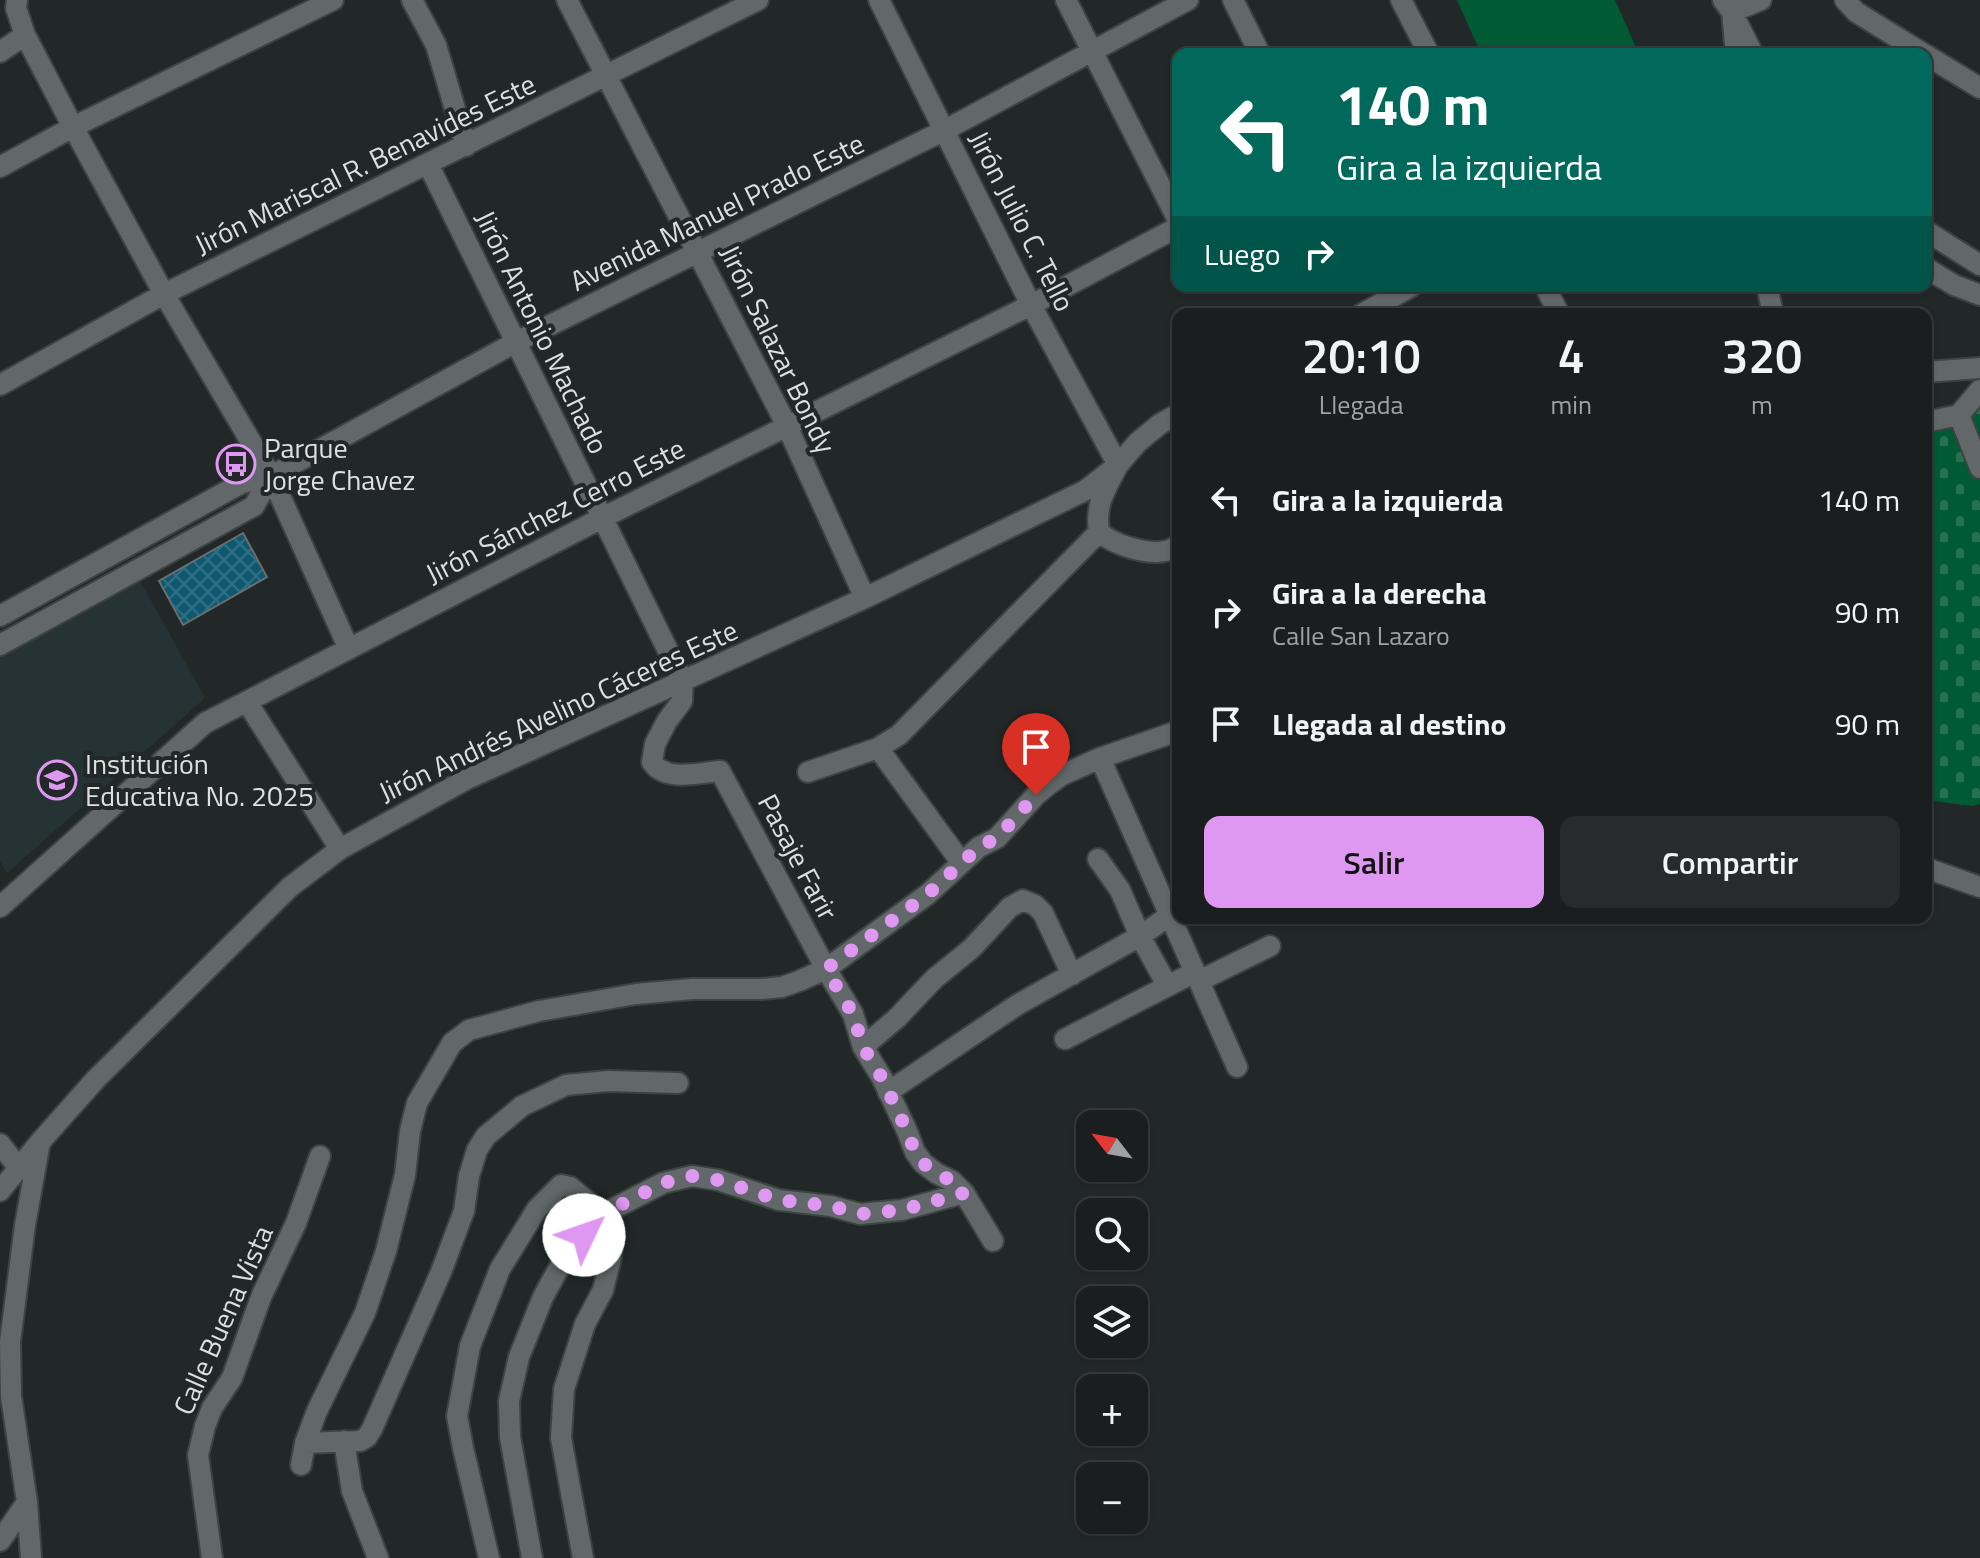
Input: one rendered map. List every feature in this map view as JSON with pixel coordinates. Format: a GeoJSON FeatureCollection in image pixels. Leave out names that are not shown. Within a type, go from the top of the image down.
{"type":"FeatureCollection","features":[{"type":"Feature","properties":{"kind":"street"},"geometry":{"type":"LineString","coordinates":[[17,0],[16,8],[25,35],[73,127],[164,294],[271,476],[349,649]]}},
{"type":"Feature","properties":{"kind":"street"},"geometry":{"type":"LineString","coordinates":[[0,167],[73,127],[333,0]]}},
{"type":"Feature","properties":{"kind":"street"},"geometry":{"type":"LineString","coordinates":[[412,0],[436,45],[466,146]]}},
{"type":"Feature","properties":{"kind":"street","name":"Jirón Salazar Bondy"},"geometry":{"type":"LineString","coordinates":[[567,0],[787,426],[865,598]]}},
{"type":"Feature","properties":{"kind":"street","name":"Jirón Mariscal R. Benavides Este"},"geometry":{"type":"LineString","coordinates":[[0,385],[164,294],[758,0]]}},
{"type":"Feature","properties":{"kind":"street","name":"Jirón Julio C. Tello"},"geometry":{"type":"LineString","coordinates":[[879,0],[1031,305],[1118,465]]}},
{"type":"Feature","properties":{"kind":"street"},"geometry":{"type":"LineString","coordinates":[[1066,0],[1172,208]]}},
{"type":"Feature","properties":{"kind":"street","name":"Avenida Manuel Prado Este"},"geometry":{"type":"LineString","coordinates":[[0,616],[242,483],[271,476],[516,342],[945,130],[1188,0]]}},
{"type":"Feature","properties":{"kind":"street"},"geometry":{"type":"LineString","coordinates":[[1233,0],[1257,48]]}},
{"type":"Feature","properties":{"kind":"street"},"geometry":{"type":"LineString","coordinates":[[1401,0],[1426,48]]}},
{"type":"Feature","properties":{"kind":"street"},"geometry":{"type":"LineString","coordinates":[[1727,6],[1761,0]]}},
{"type":"Feature","properties":{"kind":"street"},"geometry":{"type":"LineString","coordinates":[[1845,0],[1856,12],[1915,48]]}},
{"type":"Feature","properties":{"kind":"street"},"geometry":{"type":"LineString","coordinates":[[1727,6],[1735,48]]}},
{"type":"Feature","properties":{"kind":"street"},"geometry":{"type":"LineString","coordinates":[[1727,6],[1750,48]]}},
{"type":"Feature","properties":{"kind":"street"},"geometry":{"type":"LineString","coordinates":[[0,52],[25,35]]}},
{"type":"Feature","properties":{"kind":"street"},"geometry":{"type":"LineString","coordinates":[[1932,58],[1980,88]]}},
{"type":"Feature","properties":{"kind":"street","name":"Jirón Antonio Machado"},"geometry":{"type":"LineString","coordinates":[[428,164],[683,681]]}},
{"type":"Feature","properties":{"kind":"street","name":"Jirón Sánchez Cerro Este"},"geometry":{"type":"LineString","coordinates":[[0,906],[205,723],[602,518],[1031,305],[1172,230]]}},
{"type":"Feature","properties":{"kind":"street"},"geometry":{"type":"LineString","coordinates":[[1932,235],[1980,265]]}},
{"type":"Feature","properties":{"kind":"street"},"geometry":{"type":"LineString","coordinates":[[1932,272],[1980,295]]}},
{"type":"Feature","properties":{"kind":"street"},"geometry":{"type":"LineString","coordinates":[[1932,372],[1980,368]]}},
{"type":"Feature","properties":{"kind":"street"},"geometry":{"type":"LineString","coordinates":[[1932,421],[1959,415],[1980,390]]}},
{"type":"Feature","properties":{"kind":"street"},"geometry":{"type":"LineString","coordinates":[[1959,415],[1980,468]]}},
{"type":"Feature","properties":{"kind":"street","name":"Jirón Andrés Avelino Cáceres Este"},"geometry":{"type":"LineString","coordinates":[[0,1191],[96,1079],[290,887],[340,849],[467,779],[865,598],[1086,490],[1118,465],[1138,442],[1172,417]]}},
{"type":"Feature","properties":{"kind":"street"},"geometry":{"type":"LineString","coordinates":[[1099,532],[1097,513],[1118,465]]}},
{"type":"Feature","properties":{"kind":"street","name":"Avenida Manuel Prado Este"},"geometry":{"type":"LineString","coordinates":[[0,645],[254,506],[271,476]]}},
{"type":"Feature","properties":{"kind":"street"},"geometry":{"type":"LineString","coordinates":[[1099,532],[1131,548],[1172,549]]}},
{"type":"Feature","properties":{"kind":"street"},"geometry":{"type":"LineString","coordinates":[[808,772],[878,748],[899,735],[1099,532]]}},
{"type":"Feature","properties":{"kind":"street","name":"Pasaje Farir"},"geometry":{"type":"LineString","coordinates":[[683,681],[682,701],[655,744],[652,762],[658,771],[668,774],[720,771],[853,1014],[863,1047],[888,1092],[915,1152],[923,1163],[952,1181],[964,1193]]}},
{"type":"Feature","properties":{"kind":"street"},"geometry":{"type":"LineString","coordinates":[[247,702],[340,849]]}},
{"type":"Feature","properties":{"kind":"street"},"geometry":{"type":"LineString","coordinates":[[301,1465],[305,1443],[317,1411],[365,1313],[386,1251],[405,1175],[417,1103],[452,1043],[469,1030],[539,1011],[636,994],[782,987],[826,969],[928,894],[979,847],[997,838],[1036,795],[1062,775],[1172,733]]}},
{"type":"Feature","properties":{"kind":"street"},"geometry":{"type":"LineString","coordinates":[[878,748],[961,862]]}},
{"type":"Feature","properties":{"kind":"street"},"geometry":{"type":"LineString","coordinates":[[1100,758],[1172,923]]}},
{"type":"Feature","properties":{"kind":"street"},"geometry":{"type":"LineString","coordinates":[[1098,859],[1120,890],[1140,936],[1167,985]]}},
{"type":"Feature","properties":{"kind":"street"},"geometry":{"type":"LineString","coordinates":[[1932,870],[1980,887]]}},
{"type":"Feature","properties":{"kind":"street"},"geometry":{"type":"LineString","coordinates":[[863,1047],[897,1018],[934,979],[972,948],[1010,907],[1023,900],[1043,913],[1072,975]]}},
{"type":"Feature","properties":{"kind":"street"},"geometry":{"type":"LineString","coordinates":[[888,1092],[1017,1005],[1140,936],[1169,916]]}},
{"type":"Feature","properties":{"kind":"street"},"geometry":{"type":"LineString","coordinates":[[1173,924],[1237,1067]]}},
{"type":"Feature","properties":{"kind":"street"},"geometry":{"type":"LineString","coordinates":[[1065,1039],[1167,985],[1197,977],[1270,946]]}},
{"type":"Feature","properties":{"kind":"street"},"geometry":{"type":"LineString","coordinates":[[305,1443],[360,1441],[372,1429],[441,1272],[464,1211],[469,1176],[477,1150],[486,1136],[522,1106],[566,1085],[608,1081],[678,1083]]}},
{"type":"Feature","properties":{"kind":"street"},"geometry":{"type":"LineString","coordinates":[[31,1558],[27,1502],[11,1396],[10,1342],[25,1225],[40,1142]]}},
{"type":"Feature","properties":{"kind":"street"},"geometry":{"type":"LineString","coordinates":[[0,1144],[18,1167]]}},
{"type":"Feature","properties":{"kind":"street","name":"Calle Buena Vista"},"geometry":{"type":"LineString","coordinates":[[212,1558],[198,1455],[205,1426],[212,1408],[232,1378],[261,1297],[296,1223],[320,1156]]}},
{"type":"Feature","properties":{"kind":"street"},"geometry":{"type":"LineString","coordinates":[[532,1558],[510,1437],[509,1401],[519,1357],[543,1297],[566,1255],[603,1214],[663,1183],[692,1176],[718,1180],[779,1200],[831,1206],[860,1214],[902,1210],[964,1193],[993,1241]]}},
{"type":"Feature","properties":{"kind":"street"},"geometry":{"type":"LineString","coordinates":[[489,1558],[457,1416],[470,1346],[500,1269],[537,1209],[561,1185],[570,1187],[603,1214],[612,1239],[603,1290],[585,1324],[564,1389],[561,1438],[583,1558]]}},
{"type":"Feature","properties":{"kind":"street"},"geometry":{"type":"LineString","coordinates":[[344,1441],[352,1491],[378,1558]]}},
{"type":"Feature","properties":{"kind":"street"},"geometry":{"type":"LineString","coordinates":[[0,1541],[27,1502]]}},
{"type":"Feature","properties":{"kind":"shaded area","name":"Institución Educativa No. 2025"},"geometry":{"type":"Polygon","coordinates":[[[139,579],[205,698],[7,873],[0,861],[0,656],[139,579]]]}},
{"type":"Feature","properties":{"kind":"green space"},"geometry":{"type":"Polygon","coordinates":[[[1457,0],[1615,0],[1636,48],[1478,48],[1457,0]]]}},
{"type":"Feature","properties":{"kind":"green space"},"geometry":{"type":"Polygon","coordinates":[[[1980,397],[1980,804],[1972,806],[1932,801],[1932,421],[1980,397]]]}},
{"type":"Feature","properties":{"kind":"building"},"geometry":{"type":"Polygon","coordinates":[[[243,533],[267,577],[183,625],[159,581],[243,533]]]}},
{"type":"Feature","properties":{"kind":"place","name":"Parque Jorge Chavez"},"geometry":{"type":"Point","coordinates":[236,464]}},
{"type":"Feature","properties":{"kind":"place","name":"Institución Educativa No. 2025"},"geometry":{"type":"Point","coordinates":[57,780]}},
{"type":"Feature","properties":{"kind":"route"},"geometry":{"type":"LineString","coordinates":[[584,1235],[603,1214],[663,1183],[692,1176],[718,1180],[779,1200],[831,1206],[860,1214],[902,1210],[964,1193],[952,1181],[923,1163],[915,1152],[882,1078],[863,1047],[853,1014],[826,969],[928,894],[979,847],[997,838],[1036,795]]}}]}
